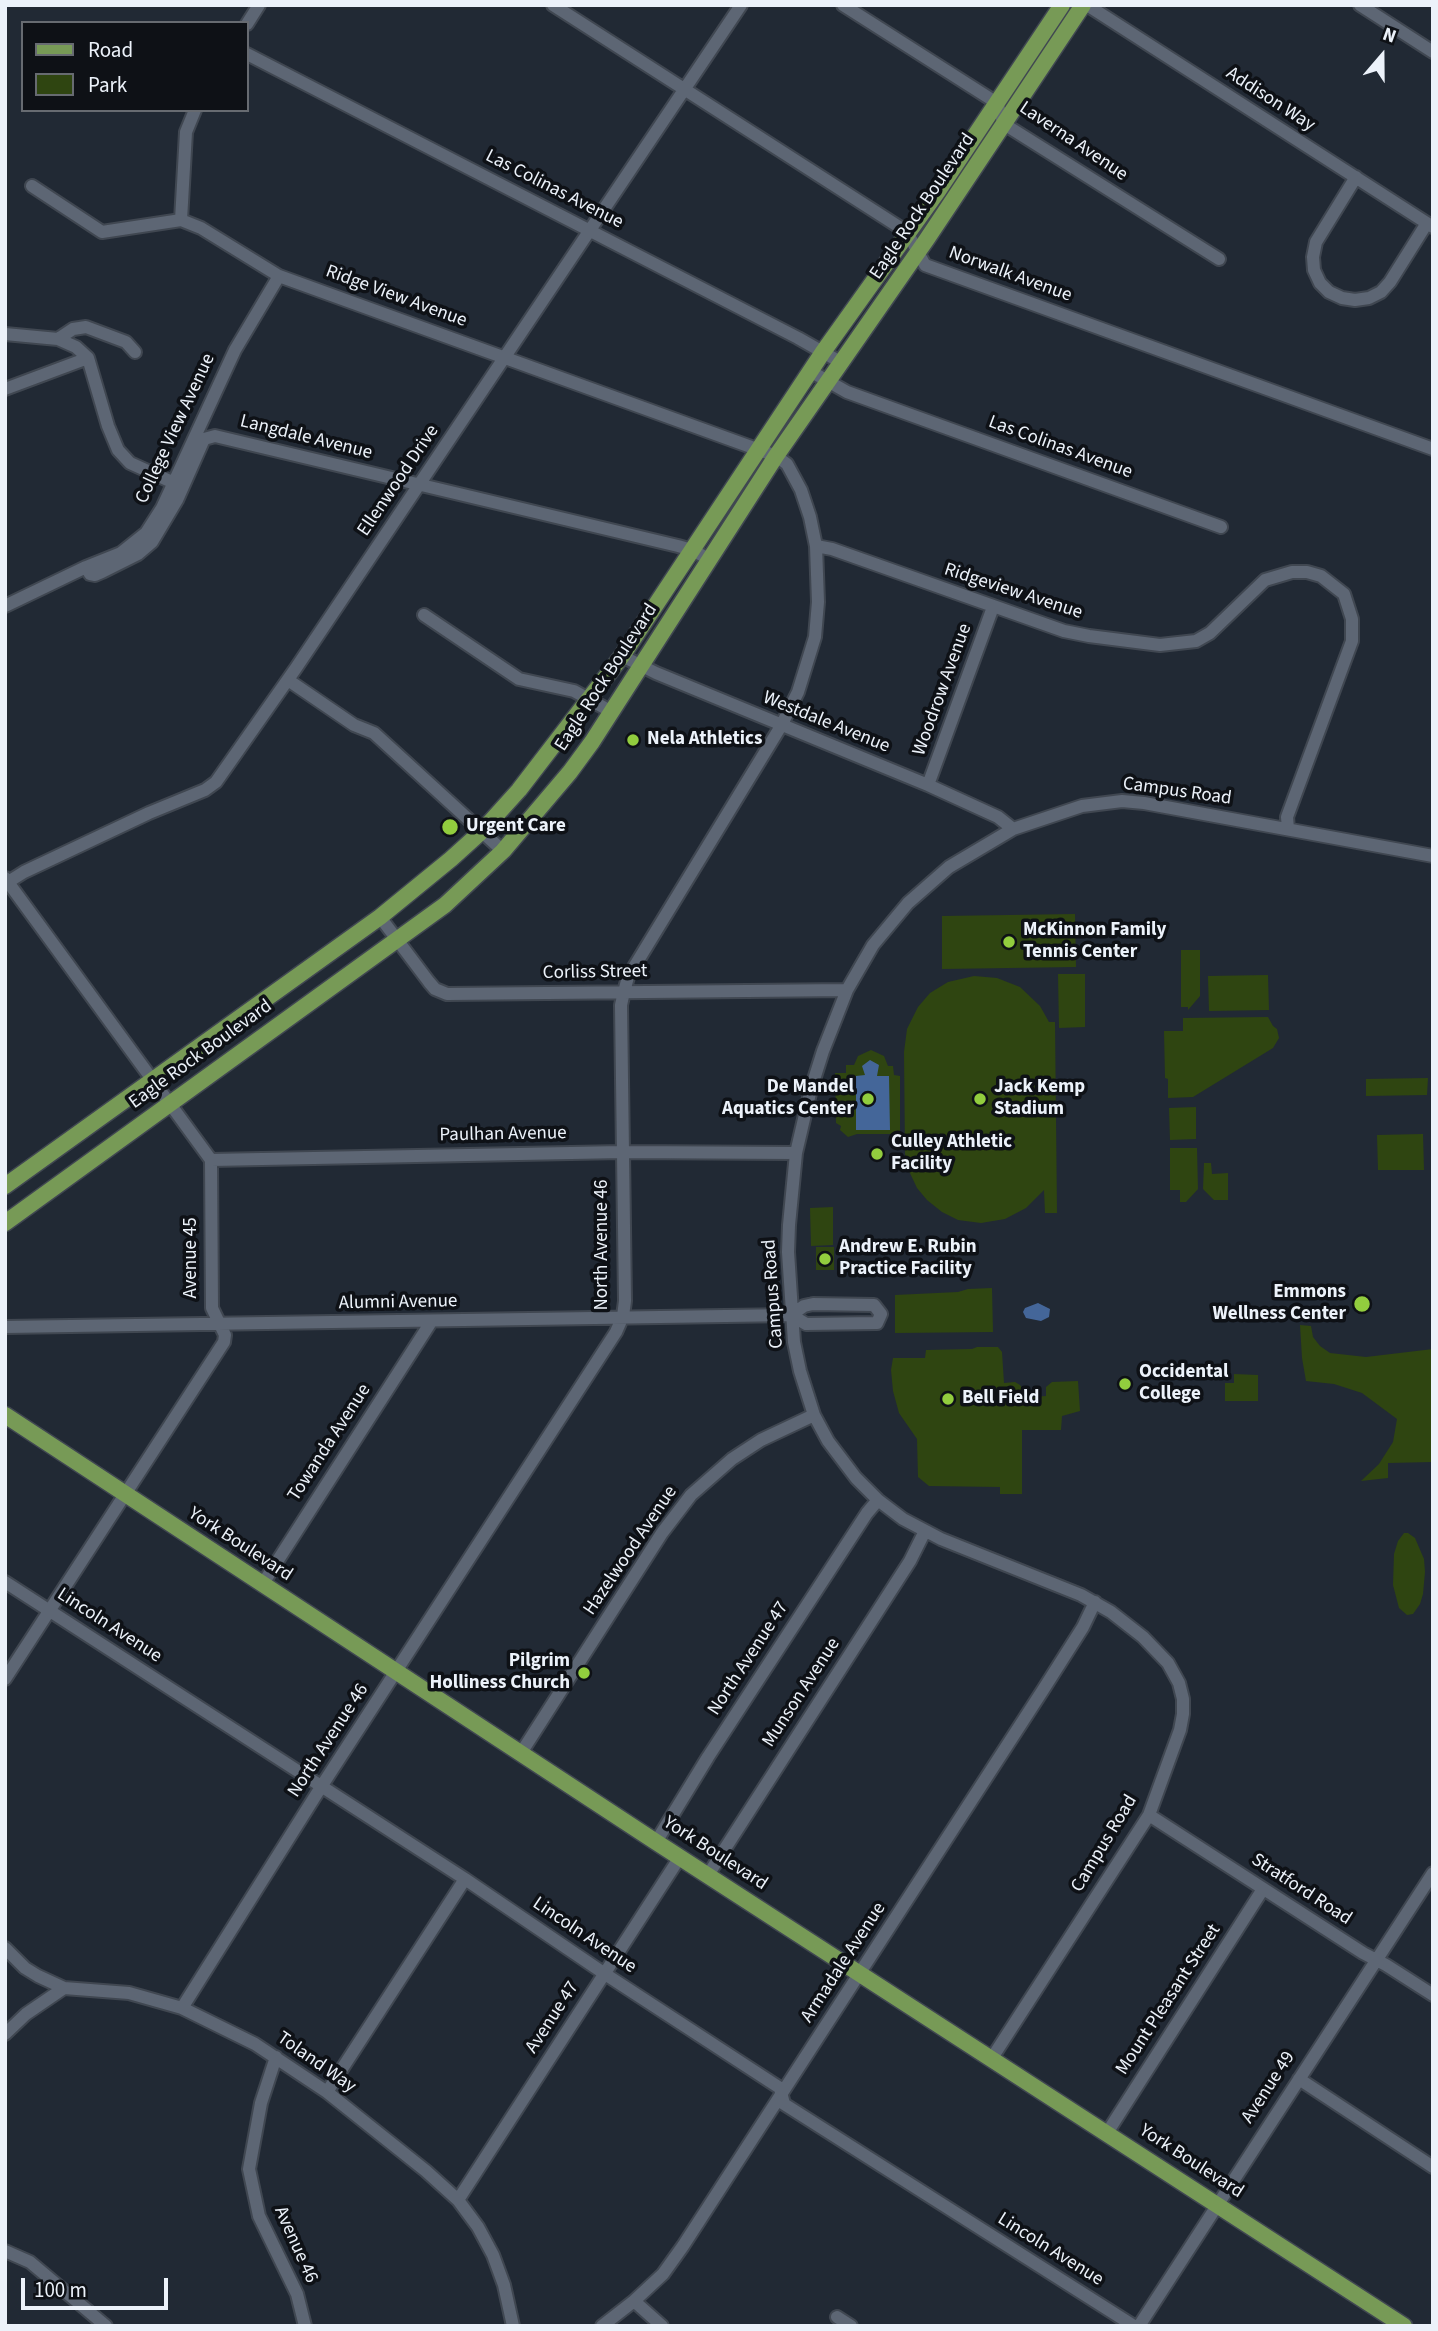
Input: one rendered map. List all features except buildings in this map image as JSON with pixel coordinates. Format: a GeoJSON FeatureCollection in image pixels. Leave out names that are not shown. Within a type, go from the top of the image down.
{"type":"FeatureCollection","features":[{"type":"Feature","properties":{"kind":"main road","name":"Eagle Rock Boulevard"},"geometry":{"type":"LineString","coordinates":[[5,1186],[380,917],[482,831],[544,760],[622,656],[810,371],[938,191],[1062,5]]}},
{"type":"Feature","properties":{"kind":"main road","name":"Eagle Rock Boulevard"},"geometry":{"type":"LineString","coordinates":[[5,1223],[454,897],[503,851],[570,772],[612,712],[776,456],[1085,5]]}},
{"type":"Feature","properties":{"kind":"main road","name":"York Boulevard"},"geometry":{"type":"LineString","coordinates":[[5,1415],[261,1585],[1404,2326]]}},
{"type":"Feature","properties":{"kind":"street"},"geometry":{"type":"LineString","coordinates":[[248,22],[259,5]]}},
{"type":"Feature","properties":{"kind":"street","name":"Norwalk Avenue"},"geometry":{"type":"LineString","coordinates":[[553,5],[907,232],[925,265],[1433,449]]}},
{"type":"Feature","properties":{"kind":"street","name":"Ellenwood Drive"},"geometry":{"type":"LineString","coordinates":[[6,882],[149,813],[205,790],[216,782],[288,680],[741,5]]}},
{"type":"Feature","properties":{"kind":"street","name":"Laverna Avenue"},"geometry":{"type":"LineString","coordinates":[[843,5],[997,103],[1004,124],[1219,259]]}},
{"type":"Feature","properties":{"kind":"street","name":"Addison Way"},"geometry":{"type":"LineString","coordinates":[[1085,5],[1430,225]]}},
{"type":"Feature","properties":{"kind":"street"},"geometry":{"type":"LineString","coordinates":[[1360,5],[1433,52]]}},
{"type":"Feature","properties":{"kind":"street","name":"Las Colinas Avenue"},"geometry":{"type":"LineString","coordinates":[[248,55],[842,363]]}},
{"type":"Feature","properties":{"kind":"street"},"geometry":{"type":"LineString","coordinates":[[32,186],[102,232],[181,220],[187,132],[194,112]]}},
{"type":"Feature","properties":{"kind":"street"},"geometry":{"type":"LineString","coordinates":[[1356,177],[1316,242],[1314,270],[1320,283],[1329,292],[1355,300],[1369,298],[1381,292],[1430,225]]}},
{"type":"Feature","properties":{"kind":"street","name":"Ridge View Avenue"},"geometry":{"type":"LineString","coordinates":[[181,220],[201,228],[279,276],[760,449]]}},
{"type":"Feature","properties":{"kind":"street","name":"College View Avenue"},"geometry":{"type":"LineString","coordinates":[[5,606],[121,553],[146,533],[162,508],[235,350],[279,276]]}},
{"type":"Feature","properties":{"kind":"street"},"geometry":{"type":"LineString","coordinates":[[58,339],[73,329],[86,327],[125,342],[135,352]]}},
{"type":"Feature","properties":{"kind":"street"},"geometry":{"type":"LineString","coordinates":[[5,334],[58,339],[76,347],[88,358],[118,450],[130,463],[172,482]]}},
{"type":"Feature","properties":{"kind":"street"},"geometry":{"type":"LineString","coordinates":[[5,389],[88,358]]}},
{"type":"Feature","properties":{"kind":"street","name":"Las Colinas Avenue"},"geometry":{"type":"LineString","coordinates":[[810,371],[847,392],[1221,527]]}},
{"type":"Feature","properties":{"kind":"street","name":"Langdale Avenue"},"geometry":{"type":"LineString","coordinates":[[86,567],[90,574],[95,575],[138,554],[152,542],[177,500],[204,439],[215,436],[692,550],[709,559]]}},
{"type":"Feature","properties":{"kind":"street"},"geometry":{"type":"LineString","coordinates":[[760,449],[776,456]]}},
{"type":"Feature","properties":{"kind":"street","name":"North Avenue 46"},"geometry":{"type":"LineString","coordinates":[[182,2008],[321,1787],[616,1332],[625,1301],[621,1005],[628,977],[782,726],[798,692],[814,637],[818,602],[816,546],[810,517],[801,490],[787,464],[776,456]]}},
{"type":"Feature","properties":{"kind":"street","name":"Ridgeview Avenue"},"geometry":{"type":"LineString","coordinates":[[816,546],[1064,631],[1160,645],[1196,641],[1210,633],[1265,580],[1292,572],[1321,576],[1344,594],[1352,619],[1352,641],[1287,817],[1288,829]]}},
{"type":"Feature","properties":{"kind":"street","name":"Woodrow Avenue"},"geometry":{"type":"LineString","coordinates":[[928,785],[993,607]]}},
{"type":"Feature","properties":{"kind":"street"},"geometry":{"type":"LineString","coordinates":[[424,615],[519,679],[574,691],[612,712]]}},
{"type":"Feature","properties":{"kind":"street","name":"Westdale Avenue"},"geometry":{"type":"LineString","coordinates":[[622,656],[641,667],[928,785],[998,817],[1013,829]]}},
{"type":"Feature","properties":{"kind":"street"},"geometry":{"type":"LineString","coordinates":[[288,680],[354,725],[373,733],[503,851]]}},
{"type":"Feature","properties":{"kind":"street","name":"Campus Road"},"geometry":{"type":"LineString","coordinates":[[992,2058],[1149,1815],[1180,1730],[1183,1699],[1179,1683],[1168,1663],[1143,1637],[1095,1602],[925,1531],[878,1500],[840,1459],[814,1415],[800,1371],[791,1315],[789,1225],[796,1153],[811,1089],[847,990],[873,945],[908,903],[950,867],[1013,829],[1082,806],[1122,801],[1144,803],[1433,856]]}},
{"type":"Feature","properties":{"kind":"street"},"geometry":{"type":"LineString","coordinates":[[6,882],[211,1160]]}},
{"type":"Feature","properties":{"kind":"street","name":"Corliss Street"},"geometry":{"type":"LineString","coordinates":[[380,917],[435,989],[447,994],[847,990]]}},
{"type":"Feature","properties":{"kind":"street","name":"Paulhan Avenue"},"geometry":{"type":"LineString","coordinates":[[211,1160],[622,1152],[796,1153]]}},
{"type":"Feature","properties":{"kind":"street","name":"Avenue 45"},"geometry":{"type":"LineString","coordinates":[[5,1679],[224,1342],[225,1335],[212,1308],[211,1160]]}},
{"type":"Feature","properties":{"kind":"street","name":"Alumni Avenue"},"geometry":{"type":"LineString","coordinates":[[5,1327],[791,1315],[806,1324],[877,1322],[881,1314],[874,1304],[813,1304],[804,1306],[791,1315]]}},
{"type":"Feature","properties":{"kind":"street","name":"Towanda Avenue"},"geometry":{"type":"LineString","coordinates":[[261,1585],[430,1322]]}},
{"type":"Feature","properties":{"kind":"street","name":"Hazelwood Avenue"},"geometry":{"type":"LineString","coordinates":[[521,1753],[662,1533],[691,1495],[732,1459],[761,1440],[814,1415]]}},
{"type":"Feature","properties":{"kind":"street","name":"North Avenue 47"},"geometry":{"type":"LineString","coordinates":[[656,1842],[731,1722],[878,1500]]}},
{"type":"Feature","properties":{"kind":"street","name":"Munson Avenue"},"geometry":{"type":"LineString","coordinates":[[708,1875],[904,1570],[925,1531]]}},
{"type":"Feature","properties":{"kind":"street","name":"Lincoln Avenue"},"geometry":{"type":"LineString","coordinates":[[5,1582],[465,1879],[780,2088],[784,2104],[1136,2326]]}},
{"type":"Feature","properties":{"kind":"street","name":"Armadale Avenue"},"geometry":{"type":"LineString","coordinates":[[603,2326],[663,2274],[683,2246],[1049,1681],[1083,1627],[1095,1602]]}},
{"type":"Feature","properties":{"kind":"street","name":"Stratford Road"},"geometry":{"type":"LineString","coordinates":[[1149,1815],[1433,1995]]}},
{"type":"Feature","properties":{"kind":"street","name":"Avenue 47"},"geometry":{"type":"LineString","coordinates":[[458,2200],[680,1857]]}},
{"type":"Feature","properties":{"kind":"street","name":"Avenue 49"},"geometry":{"type":"LineString","coordinates":[[1136,2326],[1433,1873]]}},
{"type":"Feature","properties":{"kind":"street"},"geometry":{"type":"LineString","coordinates":[[327,2092],[465,1879]]}},
{"type":"Feature","properties":{"kind":"street","name":"Mount Pleasant Street"},"geometry":{"type":"LineString","coordinates":[[1107,2133],[1263,1889]]}},
{"type":"Feature","properties":{"kind":"street","name":"Toland Way"},"geometry":{"type":"LineString","coordinates":[[5,1948],[31,1972],[64,1988],[129,1993],[182,2008],[276,2057],[327,2092],[458,2200],[478,2227],[493,2255],[504,2285],[513,2326]]}},
{"type":"Feature","properties":{"kind":"street"},"geometry":{"type":"LineString","coordinates":[[5,2034],[26,2014],[64,1988]]}},
{"type":"Feature","properties":{"kind":"street","name":"Avenue 46"},"geometry":{"type":"LineString","coordinates":[[276,2057],[261,2103],[249,2168],[259,2216],[297,2294],[305,2326]]}},
{"type":"Feature","properties":{"kind":"street"},"geometry":{"type":"LineString","coordinates":[[1299,2079],[1433,2166]]}},
{"type":"Feature","properties":{"kind":"street"},"geometry":{"type":"LineString","coordinates":[[5,2250],[30,2262],[106,2326]]}},
{"type":"Feature","properties":{"kind":"street"},"geometry":{"type":"LineString","coordinates":[[634,2301],[662,2326]]}},
{"type":"Feature","properties":{"kind":"street"},"geometry":{"type":"LineString","coordinates":[[837,2317],[851,2326]]}},
{"type":"Feature","properties":{"kind":"green space","name":"McKinnon Family Tennis Center"},"geometry":{"type":"Polygon","coordinates":[[[1075,914],[1076,967],[942,969],[942,916],[1075,914]]]}},
{"type":"Feature","properties":{"kind":"green space"},"geometry":{"type":"Polygon","coordinates":[[[1181,950],[1200,950],[1200,996],[1188,1010],[1188,1007],[1181,1007],[1181,950]]]}},
{"type":"Feature","properties":{"kind":"green space"},"geometry":{"type":"Polygon","coordinates":[[[1058,974],[1085,974],[1085,1027],[1059,1028],[1058,974]]]}},
{"type":"Feature","properties":{"kind":"green space"},"geometry":{"type":"Polygon","coordinates":[[[1268,975],[1269,1010],[1209,1011],[1208,976],[1268,975]]]}},
{"type":"Feature","properties":{"kind":"green space","name":"Jack Kemp Stadium"},"geometry":{"type":"Polygon","coordinates":[[[974,976],[997,978],[1020,987],[1040,1006],[1049,1022],[1055,1022],[1057,1213],[1045,1213],[1044,1190],[1026,1208],[1005,1219],[981,1223],[958,1220],[927,1200],[917,1188],[909,1171],[905,1154],[904,1052],[907,1029],[918,1007],[930,993],[948,982],[974,976]]]}},
{"type":"Feature","properties":{"kind":"green space"},"geometry":{"type":"Polygon","coordinates":[[[1268,1017],[1277,1029],[1279,1038],[1273,1048],[1193,1097],[1168,1098],[1164,1031],[1183,1031],[1183,1018],[1268,1017]]]}},
{"type":"Feature","properties":{"kind":"green space","name":"De Mandel Aquatics Center"},"geometry":{"type":"Polygon","coordinates":[[[871,1050],[884,1056],[888,1066],[893,1066],[894,1075],[900,1076],[900,1134],[857,1134],[848,1137],[836,1123],[835,1073],[846,1073],[846,1065],[854,1065],[858,1056],[871,1050]]]}},
{"type":"Feature","properties":{"kind":"green space"},"geometry":{"type":"Polygon","coordinates":[[[1428,1078],[1427,1095],[1366,1096],[1366,1079],[1428,1078]]]}},
{"type":"Feature","properties":{"kind":"green space"},"geometry":{"type":"Polygon","coordinates":[[[1196,1107],[1196,1139],[1170,1140],[1169,1108],[1196,1107]]]}},
{"type":"Feature","properties":{"kind":"green space"},"geometry":{"type":"Polygon","coordinates":[[[1423,1134],[1424,1170],[1378,1170],[1377,1135],[1423,1134]]]}},
{"type":"Feature","properties":{"kind":"green space"},"geometry":{"type":"Polygon","coordinates":[[[1170,1148],[1197,1148],[1198,1189],[1186,1202],[1180,1202],[1180,1190],[1170,1190],[1170,1148]]]}},
{"type":"Feature","properties":{"kind":"green space"},"geometry":{"type":"Polygon","coordinates":[[[1204,1163],[1211,1163],[1212,1174],[1228,1173],[1228,1200],[1214,1200],[1203,1189],[1204,1163]]]}},
{"type":"Feature","properties":{"kind":"green space"},"geometry":{"type":"Polygon","coordinates":[[[833,1207],[833,1245],[811,1246],[810,1208],[833,1207]]]}},
{"type":"Feature","properties":{"kind":"green space","name":"Andrew E. Rubin Practice Facility"},"geometry":{"type":"Polygon","coordinates":[[[816,1247],[834,1247],[834,1270],[816,1270],[816,1247]]]}},
{"type":"Feature","properties":{"kind":"green space"},"geometry":{"type":"Polygon","coordinates":[[[992,1288],[993,1332],[895,1333],[895,1295],[992,1288]]]}},
{"type":"Feature","properties":{"kind":"green space"},"geometry":{"type":"Polygon","coordinates":[[[1300,1325],[1311,1326],[1313,1337],[1330,1353],[1366,1357],[1433,1349],[1433,1462],[1388,1463],[1388,1478],[1361,1481],[1379,1464],[1393,1442],[1397,1419],[1362,1393],[1334,1384],[1306,1381],[1300,1325]]]}},
{"type":"Feature","properties":{"kind":"green space"},"geometry":{"type":"Polygon","coordinates":[[[998,1347],[1002,1352],[1004,1383],[1015,1382],[1020,1385],[1024,1398],[1046,1396],[1046,1387],[1052,1382],[1078,1381],[1080,1411],[1062,1416],[1061,1430],[1022,1430],[1022,1494],[1000,1494],[1000,1487],[929,1486],[918,1477],[917,1439],[899,1413],[893,1391],[893,1358],[925,1358],[926,1350],[998,1347]]]}},
{"type":"Feature","properties":{"kind":"green space"},"geometry":{"type":"Polygon","coordinates":[[[1234,1374],[1258,1375],[1258,1401],[1225,1401],[1225,1383],[1234,1383],[1234,1374]]]}},
{"type":"Feature","properties":{"kind":"green space"},"geometry":{"type":"Polygon","coordinates":[[[1404,1533],[1415,1538],[1424,1559],[1425,1572],[1420,1604],[1413,1614],[1407,1615],[1399,1608],[1393,1585],[1394,1554],[1404,1533]]]}},
{"type":"Feature","properties":{"kind":"water"},"geometry":{"type":"Polygon","coordinates":[[[870,1060],[879,1065],[877,1076],[889,1076],[890,1130],[856,1130],[856,1076],[865,1075],[862,1066],[870,1060]]]}},
{"type":"Feature","properties":{"kind":"water"},"geometry":{"type":"Polygon","coordinates":[[[1038,1303],[1050,1309],[1049,1317],[1041,1321],[1026,1318],[1023,1312],[1025,1308],[1038,1303]]]}},
{"type":"Feature","properties":{"kind":"place","name":"Nela Athletics"},"geometry":{"type":"Point","coordinates":[633,740]}},
{"type":"Feature","properties":{"kind":"place","name":"Urgent Care"},"geometry":{"type":"Point","coordinates":[450,827]}},
{"type":"Feature","properties":{"kind":"place","name":"McKinnon Family Tennis Center"},"geometry":{"type":"Point","coordinates":[1009,942]}},
{"type":"Feature","properties":{"kind":"place","name":"De Mandel Aquatics Center"},"geometry":{"type":"Point","coordinates":[868,1099]}},
{"type":"Feature","properties":{"kind":"place","name":"Jack Kemp Stadium"},"geometry":{"type":"Point","coordinates":[980,1099]}},
{"type":"Feature","properties":{"kind":"place","name":"Culley Athletic Facility"},"geometry":{"type":"Point","coordinates":[877,1154]}},
{"type":"Feature","properties":{"kind":"place","name":"Andrew E. Rubin Practice Facility"},"geometry":{"type":"Point","coordinates":[825,1259]}},
{"type":"Feature","properties":{"kind":"place","name":"Emmons Wellness Center"},"geometry":{"type":"Point","coordinates":[1362,1304]}},
{"type":"Feature","properties":{"kind":"place","name":"Occidental College"},"geometry":{"type":"Point","coordinates":[1125,1384]}},
{"type":"Feature","properties":{"kind":"place","name":"Bell Field"},"geometry":{"type":"Point","coordinates":[948,1399]}},
{"type":"Feature","properties":{"kind":"place","name":"Pilgrim Holliness Church"},"geometry":{"type":"Point","coordinates":[584,1673]}}]}
